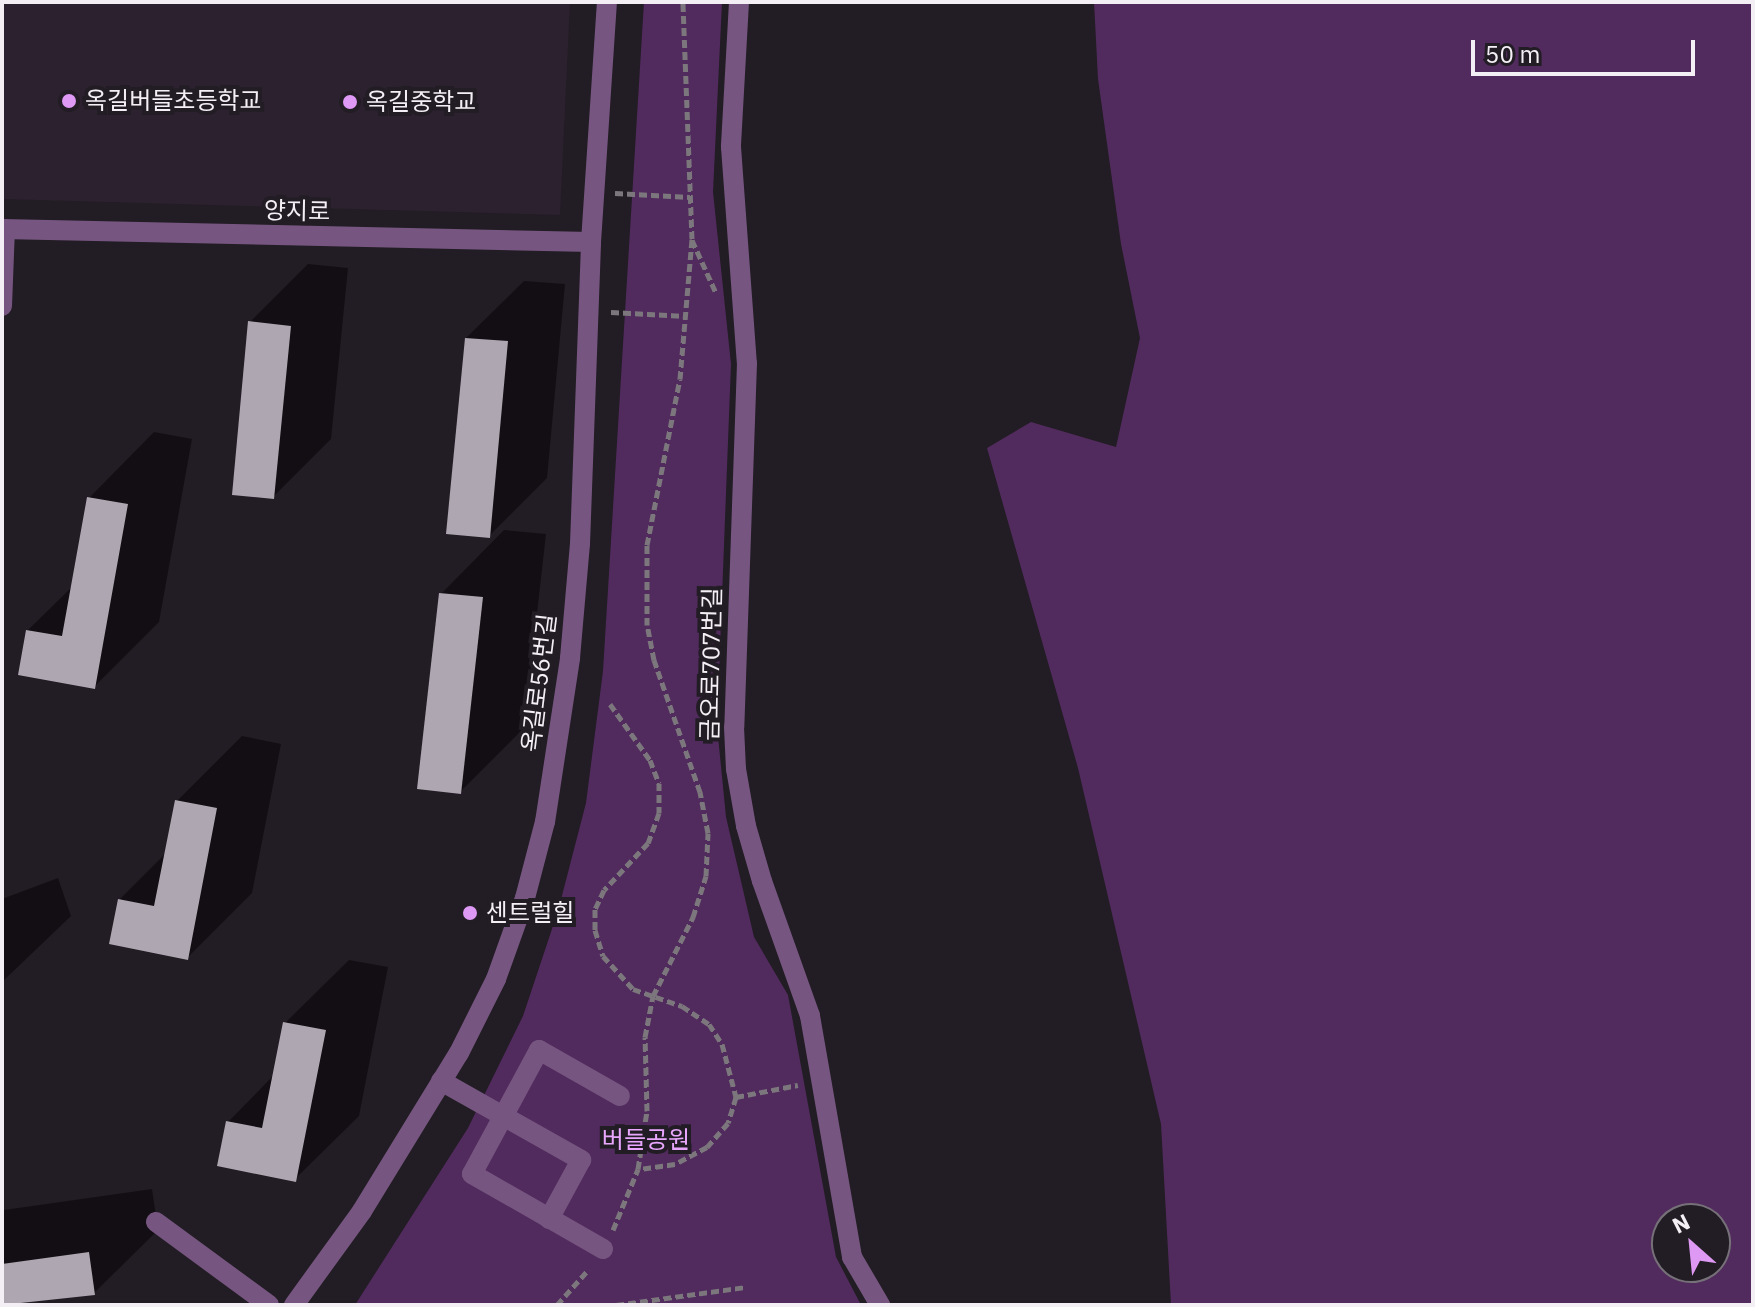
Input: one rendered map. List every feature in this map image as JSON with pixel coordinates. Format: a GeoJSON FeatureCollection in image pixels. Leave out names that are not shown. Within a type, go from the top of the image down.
{"type":"FeatureCollection","features":[{"type":"Feature","properties":{"kind":"street","name":"옥길로56번길"},"geometry":{"type":"LineString","coordinates":[[294,1305],[362,1211],[441,1081],[496,979],[525,898],[545,822],[570,658],[580,544],[591,242],[607,2]]}},
{"type":"Feature","properties":{"kind":"street","name":"금오로707번길"},"geometry":{"type":"LineString","coordinates":[[739,2],[731,147],[747,363],[734,711],[736,769],[750,839],[810,1016],[852,1257],[880,1305]]}},
{"type":"Feature","properties":{"kind":"street","name":"양지로"},"geometry":{"type":"LineString","coordinates":[[3,229],[591,242]]}},
{"type":"Feature","properties":{"kind":"street"},"geometry":{"type":"LineString","coordinates":[[2,306],[3,229]]}},
{"type":"Feature","properties":{"kind":"street"},"geometry":{"type":"LineString","coordinates":[[603,1249],[472,1174],[539,1050],[620,1096]]}},
{"type":"Feature","properties":{"kind":"street"},"geometry":{"type":"LineString","coordinates":[[441,1081],[581,1160],[549,1219]]}},
{"type":"Feature","properties":{"kind":"street"},"geometry":{"type":"LineString","coordinates":[[156,1222],[269,1305]]}},
{"type":"Feature","properties":{"kind":"path"},"geometry":{"type":"LineString","coordinates":[[557,1305],[603,1249],[638,1169],[647,1111],[645,1037],[653,996],[693,917],[706,876],[708,833],[700,792],[654,660],[647,625],[647,545],[680,379],[692,239],[683,2]]}},
{"type":"Feature","properties":{"kind":"path"},"geometry":{"type":"LineString","coordinates":[[594,192],[690,197]]}},
{"type":"Feature","properties":{"kind":"path"},"geometry":{"type":"LineString","coordinates":[[588,310],[686,316]]}},
{"type":"Feature","properties":{"kind":"path"},"geometry":{"type":"LineString","coordinates":[[610,704],[650,760],[659,783],[659,813],[648,843],[604,890],[595,909],[595,930],[603,956],[633,989],[682,1006],[709,1024],[722,1044],[736,1097],[728,1123],[707,1147],[675,1164],[638,1169]]}},
{"type":"Feature","properties":{"kind":"path"},"geometry":{"type":"LineString","coordinates":[[736,1097],[823,1079]]}},
{"type":"Feature","properties":{"kind":"path"},"geometry":{"type":"LineString","coordinates":[[616,1305],[745,1287]]}},
{"type":"Feature","properties":{"kind":"shaded area","name":"옥길중학교"},"geometry":{"type":"Polygon","coordinates":[[[2,2],[570,2],[560,215],[2,199],[2,2]]]}},
{"type":"Feature","properties":{"kind":"green space","name":"버들공원"},"geometry":{"type":"Polygon","coordinates":[[[644,2],[722,2],[713,192],[731,364],[717,726],[726,817],[754,937],[788,995],[836,1257],[861,1305],[355,1305],[468,1128],[523,1016],[558,911],[586,803],[603,671],[644,2]]]}},
{"type":"Feature","properties":{"kind":"green space"},"geometry":{"type":"Polygon","coordinates":[[[1094,2],[1753,2],[1753,1305],[1171,1305],[1161,1124],[1078,768],[987,448],[1031,422],[1116,447],[1140,338],[1121,244],[1098,79],[1094,2]]]}},
{"type":"Feature","properties":{"kind":"building"},"geometry":{"type":"Polygon","coordinates":[[[248,321],[291,326],[274,499],[232,495],[248,321]]]}},
{"type":"Feature","properties":{"kind":"building"},"geometry":{"type":"Polygon","coordinates":[[[465,338],[508,341],[490,538],[446,534],[465,338]]]}},
{"type":"Feature","properties":{"kind":"building"},"geometry":{"type":"Polygon","coordinates":[[[87,497],[128,504],[95,689],[18,675],[26,630],[62,636],[87,497]]]}},
{"type":"Feature","properties":{"kind":"building"},"geometry":{"type":"Polygon","coordinates":[[[439,593],[483,597],[461,794],[417,789],[439,593]]]}},
{"type":"Feature","properties":{"kind":"building"},"geometry":{"type":"Polygon","coordinates":[[[175,800],[217,808],[188,960],[109,944],[118,899],[154,906],[175,800]]]}},
{"type":"Feature","properties":{"kind":"building"},"geometry":{"type":"Polygon","coordinates":[[[283,1022],[326,1030],[296,1182],[217,1166],[226,1121],[262,1128],[283,1022]]]}},
{"type":"Feature","properties":{"kind":"building"},"geometry":{"type":"Polygon","coordinates":[[[89,1252],[95,1295],[2,1305],[2,1264],[89,1252]]]}},
{"type":"Feature","properties":{"kind":"place","name":"옥길버들초등학교"},"geometry":{"type":"Point","coordinates":[69,101]}},
{"type":"Feature","properties":{"kind":"place","name":"옥길중학교"},"geometry":{"type":"Point","coordinates":[350,102]}},
{"type":"Feature","properties":{"kind":"place","name":"센트럴힐"},"geometry":{"type":"Point","coordinates":[470,913]}}]}
